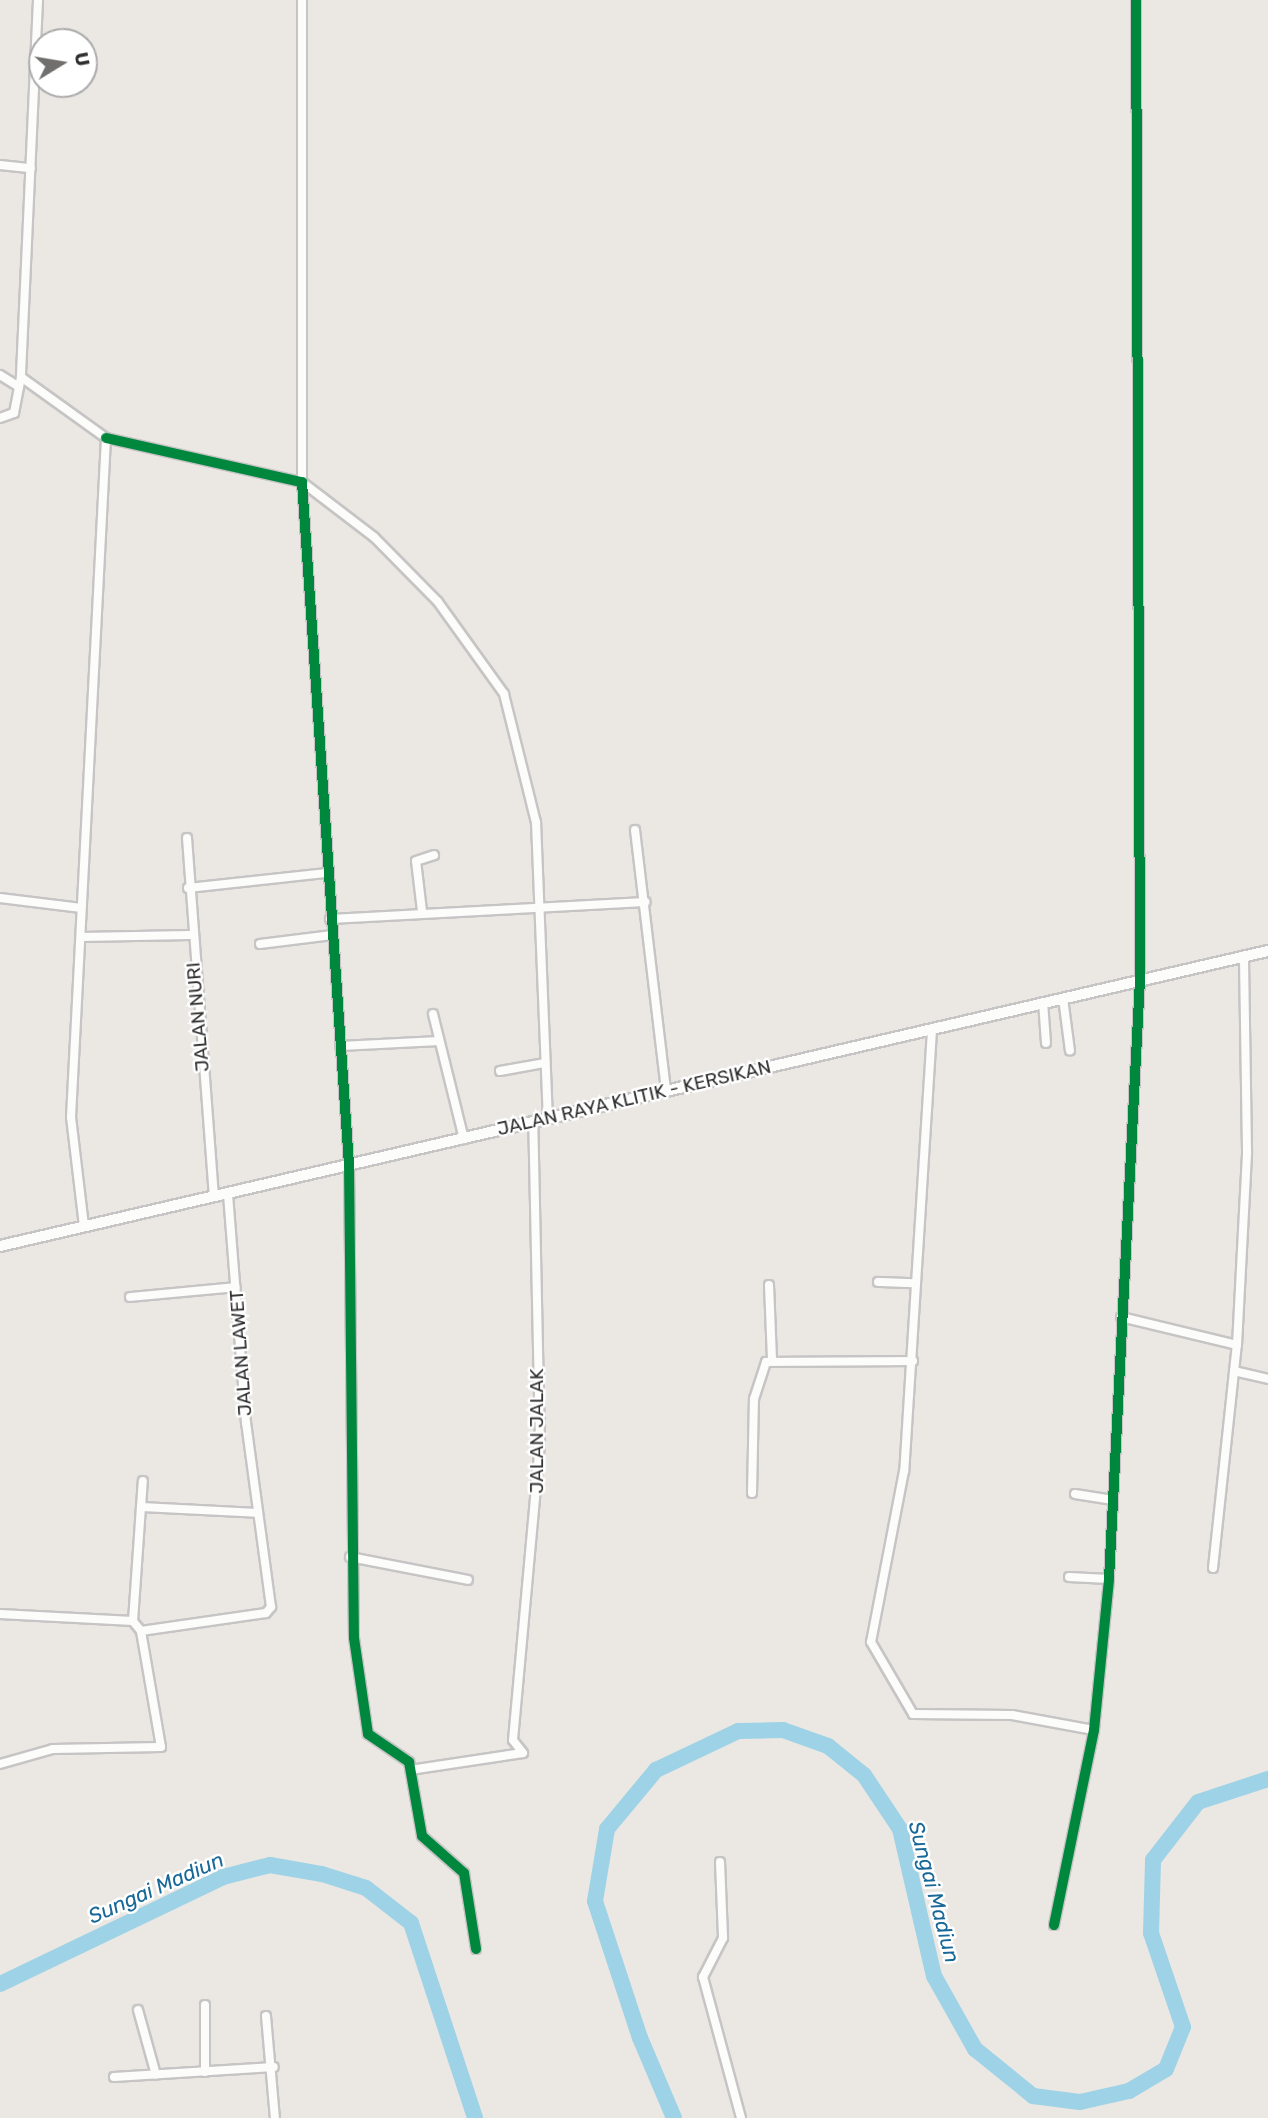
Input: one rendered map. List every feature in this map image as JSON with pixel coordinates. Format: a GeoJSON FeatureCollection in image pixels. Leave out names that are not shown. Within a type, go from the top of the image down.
{"type":"FeatureCollection","features":[{"type":"Feature","properties":{"kind":"street"},"geometry":{"type":"LineString","coordinates":[[0,418],[14,413],[21,377],[38,0]]}},
{"type":"Feature","properties":{"kind":"street"},"geometry":{"type":"LineString","coordinates":[[302,0],[302,482],[330,919],[349,1164],[350,1557],[368,1734],[374,1744],[405,1755],[422,1836],[464,1873],[476,1949]]}},
{"type":"Feature","properties":{"kind":"street"},"geometry":{"type":"LineString","coordinates":[[1054,1926],[1094,1730],[1109,1579],[1140,979],[1136,0]]}},
{"type":"Feature","properties":{"kind":"street"},"geometry":{"type":"LineString","coordinates":[[0,165],[31,168]]}},
{"type":"Feature","properties":{"kind":"street"},"geometry":{"type":"LineString","coordinates":[[0,375],[19,387]]}},
{"type":"Feature","properties":{"kind":"street"},"geometry":{"type":"LineString","coordinates":[[21,377],[106,438],[302,482],[394,556],[498,681],[527,774],[541,908],[548,1118]]}},
{"type":"Feature","properties":{"kind":"street"},"geometry":{"type":"LineString","coordinates":[[84,1226],[71,1117],[106,438]]}},
{"type":"Feature","properties":{"kind":"street"},"geometry":{"type":"LineString","coordinates":[[635,830],[646,902],[666,1089]]}},
{"type":"Feature","properties":{"kind":"street","name":"JALAN NURI"},"geometry":{"type":"LineString","coordinates":[[187,838],[190,935],[214,1197]]}},
{"type":"Feature","properties":{"kind":"street"},"geometry":{"type":"LineString","coordinates":[[422,911],[416,860],[434,855]]}},
{"type":"Feature","properties":{"kind":"street"},"geometry":{"type":"LineString","coordinates":[[188,888],[327,873]]}},
{"type":"Feature","properties":{"kind":"street"},"geometry":{"type":"LineString","coordinates":[[0,898],[81,908]]}},
{"type":"Feature","properties":{"kind":"street"},"geometry":{"type":"LineString","coordinates":[[330,919],[422,911],[646,902]]}},
{"type":"Feature","properties":{"kind":"street"},"geometry":{"type":"LineString","coordinates":[[80,937],[190,935]]}},
{"type":"Feature","properties":{"kind":"street"},"geometry":{"type":"LineString","coordinates":[[260,944],[332,935]]}},
{"type":"Feature","properties":{"kind":"street","name":"JALAN RAYA KLITIK - KERSIKAN"},"geometry":{"type":"LineString","coordinates":[[0,1246],[1268,951]]}},
{"type":"Feature","properties":{"kind":"street"},"geometry":{"type":"LineString","coordinates":[[1213,1568],[1237,1345],[1247,1151],[1244,957]]}},
{"type":"Feature","properties":{"kind":"street"},"geometry":{"type":"LineString","coordinates":[[1063,998],[1070,1051]]}},
{"type":"Feature","properties":{"kind":"street"},"geometry":{"type":"LineString","coordinates":[[1043,1002],[1046,1043]]}},
{"type":"Feature","properties":{"kind":"street"},"geometry":{"type":"LineString","coordinates":[[433,1014],[464,1139]]}},
{"type":"Feature","properties":{"kind":"street"},"geometry":{"type":"LineString","coordinates":[[932,1030],[904,1471],[871,1631],[873,1652],[913,1714],[1012,1715],[1094,1730]]}},
{"type":"Feature","properties":{"kind":"street"},"geometry":{"type":"LineString","coordinates":[[340,1046],[439,1041]]}},
{"type":"Feature","properties":{"kind":"street"},"geometry":{"type":"LineString","coordinates":[[500,1070],[545,1063]]}},
{"type":"Feature","properties":{"kind":"street","name":"JALAN JALAK"},"geometry":{"type":"LineString","coordinates":[[410,1770],[523,1753],[513,1740],[540,1444],[533,1121]]}},
{"type":"Feature","properties":{"kind":"street","name":"JALAN LAWET"},"geometry":{"type":"LineString","coordinates":[[141,1630],[269,1611],[229,1193]]}},
{"type":"Feature","properties":{"kind":"street"},"geometry":{"type":"LineString","coordinates":[[878,1282],[916,1283]]}},
{"type":"Feature","properties":{"kind":"street"},"geometry":{"type":"LineString","coordinates":[[769,1285],[772,1359]]}},
{"type":"Feature","properties":{"kind":"street"},"geometry":{"type":"LineString","coordinates":[[130,1297],[236,1287]]}},
{"type":"Feature","properties":{"kind":"street"},"geometry":{"type":"LineString","coordinates":[[1121,1317],[1237,1345]]}},
{"type":"Feature","properties":{"kind":"street"},"geometry":{"type":"LineString","coordinates":[[752,1493],[754,1399],[761,1368],[772,1359],[913,1361]]}},
{"type":"Feature","properties":{"kind":"street"},"geometry":{"type":"LineString","coordinates":[[1234,1371],[1268,1379]]}},
{"type":"Feature","properties":{"kind":"street"},"geometry":{"type":"LineString","coordinates":[[133,1621],[144,1481]]}},
{"type":"Feature","properties":{"kind":"street"},"geometry":{"type":"LineString","coordinates":[[1075,1494],[1112,1500]]}},
{"type":"Feature","properties":{"kind":"street"},"geometry":{"type":"LineString","coordinates":[[141,1507],[258,1513]]}},
{"type":"Feature","properties":{"kind":"street"},"geometry":{"type":"LineString","coordinates":[[350,1557],[468,1580]]}},
{"type":"Feature","properties":{"kind":"street"},"geometry":{"type":"LineString","coordinates":[[1069,1577],[1109,1579]]}},
{"type":"Feature","properties":{"kind":"street"},"geometry":{"type":"LineString","coordinates":[[0,1614],[133,1621],[141,1630],[160,1747],[53,1749],[0,1764]]}},
{"type":"Feature","properties":{"kind":"street"},"geometry":{"type":"LineString","coordinates":[[720,1862],[723,1938],[702,1978],[741,2118]]}},
{"type":"Feature","properties":{"kind":"street"},"geometry":{"type":"LineString","coordinates":[[205,2005],[205,2072]]}},
{"type":"Feature","properties":{"kind":"street"},"geometry":{"type":"LineString","coordinates":[[138,2010],[156,2075]]}},
{"type":"Feature","properties":{"kind":"street"},"geometry":{"type":"LineString","coordinates":[[265,2016],[274,2067],[275,2118]]}},
{"type":"Feature","properties":{"kind":"street"},"geometry":{"type":"LineString","coordinates":[[114,2077],[274,2067]]}},
{"type":"Feature","properties":{"kind":"waterway","name":"Sungai Madiun"},"geometry":{"type":"LineString","coordinates":[[674,2118],[640,2038],[595,1901],[607,1829],[656,1770],[738,1731],[783,1730],[828,1746],[864,1775],[900,1829],[934,1976],[975,2049],[1033,2096],[1080,2102],[1129,2091],[1166,2069],[1183,2027],[1151,1933],[1153,1860],[1198,1802],[1268,1779]]}},
{"type":"Feature","properties":{"kind":"waterway","name":"Sungai Madiun"},"geometry":{"type":"LineString","coordinates":[[0,1984],[223,1877],[270,1865],[322,1874],[366,1888],[411,1923],[475,2118]]}},
{"type":"Feature","properties":{"kind":"cycle path"},"geometry":{"type":"LineString","coordinates":[[1054,1925],[1094,1730],[1109,1579],[1140,979],[1136,0]]}},
{"type":"Feature","properties":{"kind":"cycle path"},"geometry":{"type":"LineString","coordinates":[[106,438],[302,482],[349,1164],[354,1638],[368,1734],[409,1762],[422,1836],[464,1873],[476,1949]]}}]}
